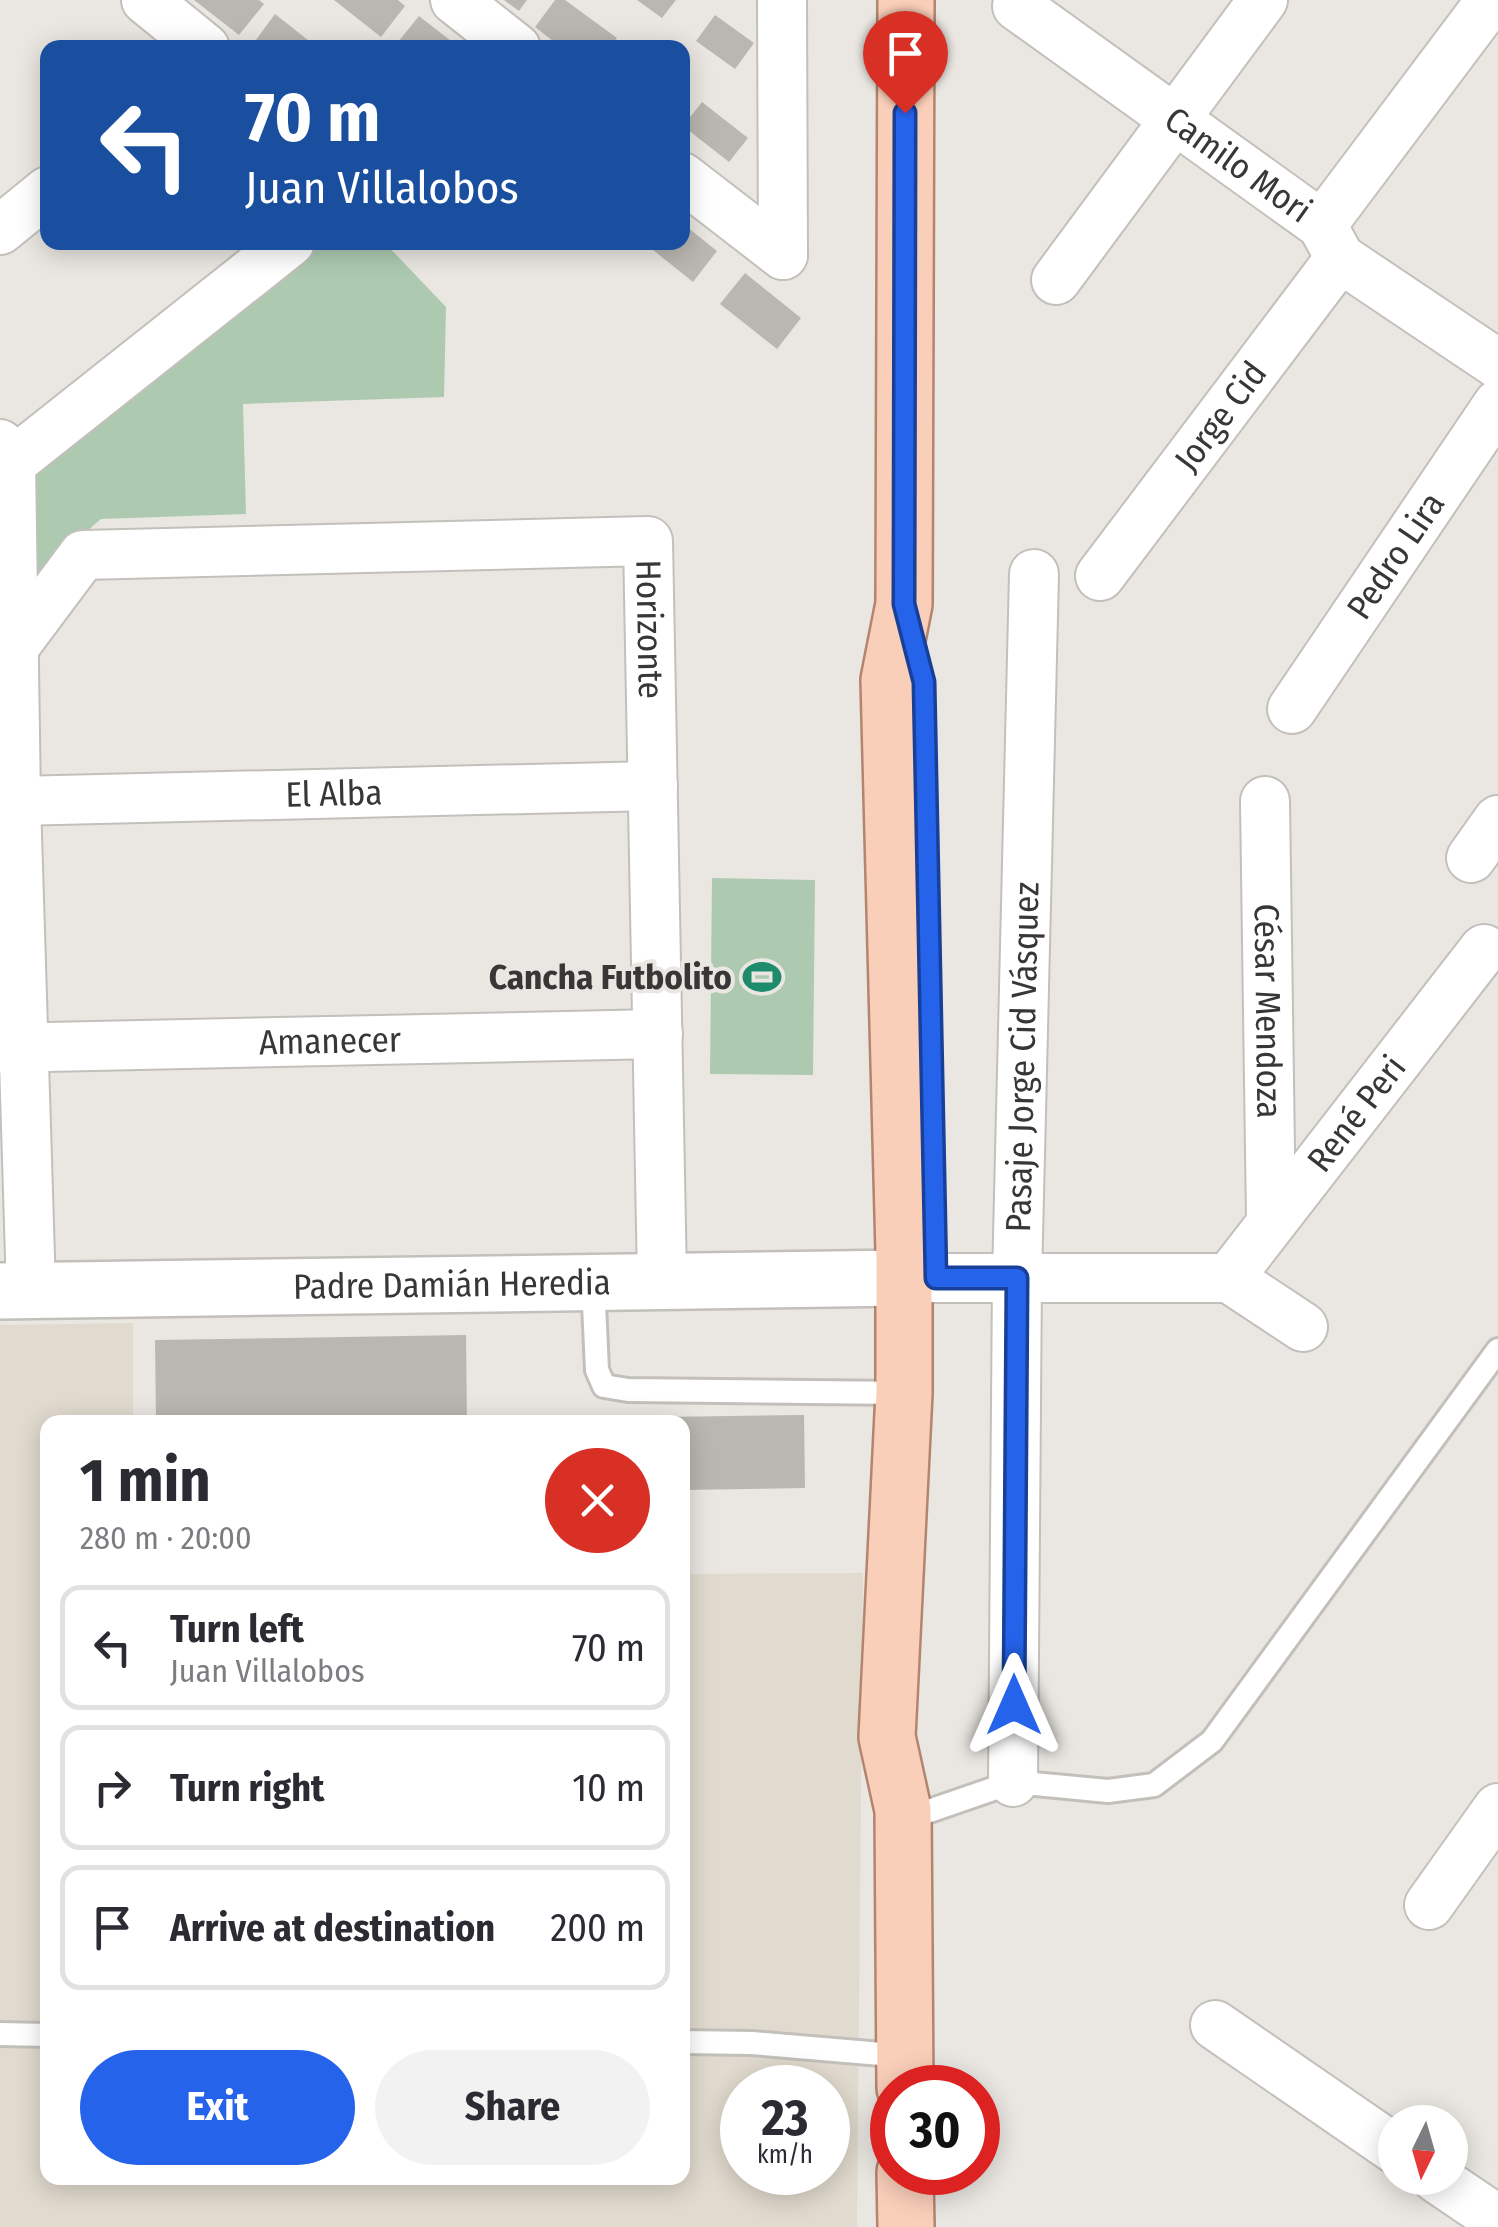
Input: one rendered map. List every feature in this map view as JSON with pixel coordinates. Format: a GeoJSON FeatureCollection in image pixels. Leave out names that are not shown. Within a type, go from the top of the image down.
{"type":"FeatureCollection","features":[{"type":"Feature","properties":{"kind":"main road"},"geometry":{"type":"LineString","coordinates":[[903,1815],[924,1735],[919,1278],[889,680],[904,604],[906,0]]}},
{"type":"Feature","properties":{"kind":"main road"},"geometry":{"type":"LineString","coordinates":[[905,2065],[903,1815],[887,1737],[904,1392],[919,1278]]}},
{"type":"Feature","properties":{"kind":"main road"},"geometry":{"type":"LineString","coordinates":[[906,2195],[906,2227]]}},
{"type":"Feature","properties":{"kind":"street"},"geometry":{"type":"LineString","coordinates":[[146,0],[196,40]]}},
{"type":"Feature","properties":{"kind":"street"},"geometry":{"type":"LineString","coordinates":[[455,0],[506,40]]}},
{"type":"Feature","properties":{"kind":"street"},"geometry":{"type":"LineString","coordinates":[[1056,280],[1263,0]]}},
{"type":"Feature","properties":{"kind":"street","name":"Jorge Cid"},"geometry":{"type":"LineString","coordinates":[[1100,576],[1331,242],[1491,0]]}},
{"type":"Feature","properties":{"kind":"street","name":"Camilo Mori"},"geometry":{"type":"LineString","coordinates":[[1020,3],[1331,242],[1498,363]]}},
{"type":"Feature","properties":{"kind":"street"},"geometry":{"type":"LineString","coordinates":[[690,183],[783,255],[777,4]]}},
{"type":"Feature","properties":{"kind":"street"},"geometry":{"type":"LineString","coordinates":[[0,230],[40,197]]}},
{"type":"Feature","properties":{"kind":"street"},"geometry":{"type":"LineString","coordinates":[[16,1290],[12,1048],[16,801],[4,459],[279,250]]}},
{"type":"Feature","properties":{"kind":"street","name":"Pedro Lira"},"geometry":{"type":"LineString","coordinates":[[1292,709],[1498,404]]}},
{"type":"Feature","properties":{"kind":"street","name":"Horizonte"},"geometry":{"type":"LineString","coordinates":[[12,650],[83,555],[648,541],[662,1280]]}},
{"type":"Feature","properties":{"kind":"street","name":"Pasaje Jorge Cid Vásquez"},"geometry":{"type":"LineString","coordinates":[[1013,1782],[1017,1278],[1034,574]]}},
{"type":"Feature","properties":{"kind":"street","name":"El Alba"},"geometry":{"type":"LineString","coordinates":[[16,801],[652,786]]}},
{"type":"Feature","properties":{"kind":"street","name":"César Mendoza"},"geometry":{"type":"LineString","coordinates":[[1266,801],[1271,1220]]}},
{"type":"Feature","properties":{"kind":"street"},"geometry":{"type":"LineString","coordinates":[[1470,858],[1498,820]]}},
{"type":"Feature","properties":{"kind":"street","name":"René Peri"},"geometry":{"type":"LineString","coordinates":[[1229,1278],[1484,949]]}},
{"type":"Feature","properties":{"kind":"street","name":"Amanecer"},"geometry":{"type":"LineString","coordinates":[[12,1048],[658,1034]]}},
{"type":"Feature","properties":{"kind":"street"},"geometry":{"type":"LineString","coordinates":[[919,1278],[1229,1278],[1303,1326]]}},
{"type":"Feature","properties":{"kind":"street","name":"Padre Damián Heredia"},"geometry":{"type":"LineString","coordinates":[[16,1290],[919,1278]]}},
{"type":"Feature","properties":{"kind":"street"},"geometry":{"type":"LineString","coordinates":[[1430,1905],[1498,1808]]}},
{"type":"Feature","properties":{"kind":"street"},"geometry":{"type":"LineString","coordinates":[[1215,2025],[1378,2137]]}},
{"type":"Feature","properties":{"kind":"street"},"geometry":{"type":"LineString","coordinates":[[1461,2195],[1498,2220]]}},
{"type":"Feature","properties":{"kind":"lane"},"geometry":{"type":"LineString","coordinates":[[592,1282],[597,1370],[604,1386],[628,1390],[904,1392]]}},
{"type":"Feature","properties":{"kind":"lane"},"geometry":{"type":"LineString","coordinates":[[903,1815],[1013,1782],[1108,1790],[1154,1785],[1212,1741],[1498,1350]]}},
{"type":"Feature","properties":{"kind":"lane"},"geometry":{"type":"LineString","coordinates":[[0,2034],[40,2035]]}},
{"type":"Feature","properties":{"kind":"lane"},"geometry":{"type":"LineString","coordinates":[[690,2042],[752,2043],[870,2065]]}},
{"type":"Feature","properties":{"kind":"shaded area"},"geometry":{"type":"Polygon","coordinates":[[[133,1323],[133,1415],[40,1415],[40,2185],[690,2185],[690,1574],[863,1573],[857,2227],[0,2227],[0,1325],[133,1323]]]}},
{"type":"Feature","properties":{"kind":"green space"},"geometry":{"type":"Polygon","coordinates":[[[298,250],[392,250],[446,307],[444,397],[243,404],[246,514],[101,519],[30,581],[35,453],[298,250]]]}},
{"type":"Feature","properties":{"kind":"green space","name":"Cancha Futbolito"},"geometry":{"type":"Polygon","coordinates":[[[712,878],[815,880],[813,1075],[710,1074],[712,878]]]}},
{"type":"Feature","properties":{"kind":"building"},"geometry":{"type":"Polygon","coordinates":[[[194,0],[259,0],[264,4],[239,35],[194,0]]]}},
{"type":"Feature","properties":{"kind":"building"},"geometry":{"type":"Polygon","coordinates":[[[334,0],[398,0],[405,6],[381,37],[334,0]]]}},
{"type":"Feature","properties":{"kind":"building"},"geometry":{"type":"Polygon","coordinates":[[[504,0],[527,0],[519,11],[504,0]]]}},
{"type":"Feature","properties":{"kind":"building"},"geometry":{"type":"Polygon","coordinates":[[[555,0],[565,0],[617,38],[552,40],[535,27],[555,0]]]}},
{"type":"Feature","properties":{"kind":"building"},"geometry":{"type":"Polygon","coordinates":[[[637,0],[676,0],[662,18],[637,0]]]}},
{"type":"Feature","properties":{"kind":"building"},"geometry":{"type":"Polygon","coordinates":[[[275,14],[308,40],[256,40],[275,14]]]}},
{"type":"Feature","properties":{"kind":"building"},"geometry":{"type":"Polygon","coordinates":[[[715,15],[754,43],[735,69],[696,41],[715,15]]]}},
{"type":"Feature","properties":{"kind":"building"},"geometry":{"type":"Polygon","coordinates":[[[419,16],[450,40],[400,40],[419,16]]]}},
{"type":"Feature","properties":{"kind":"building"},"geometry":{"type":"Polygon","coordinates":[[[702,102],[748,138],[729,162],[690,131],[690,117],[702,102]]]}},
{"type":"Feature","properties":{"kind":"building"},"geometry":{"type":"Polygon","coordinates":[[[690,229],[717,251],[693,282],[653,250],[690,250],[690,229]]]}},
{"type":"Feature","properties":{"kind":"building"},"geometry":{"type":"Polygon","coordinates":[[[745,273],[801,318],[777,349],[720,304],[745,273]]]}},
{"type":"Feature","properties":{"kind":"building"},"geometry":{"type":"Polygon","coordinates":[[[466,1335],[467,1415],[156,1415],[155,1340],[466,1335]]]}},
{"type":"Feature","properties":{"kind":"building"},"geometry":{"type":"Polygon","coordinates":[[[804,1415],[805,1488],[690,1490],[690,1417],[804,1415]]]}},
{"type":"Feature","properties":{"kind":"place","name":"Cancha Futbolito"},"geometry":{"type":"Point","coordinates":[762,977]}},
{"type":"Feature","properties":{"kind":"route"},"geometry":{"type":"LineString","coordinates":[[905,113],[904,604],[924,682],[936,1278],[1017,1278],[1014,1705]]}}]}
